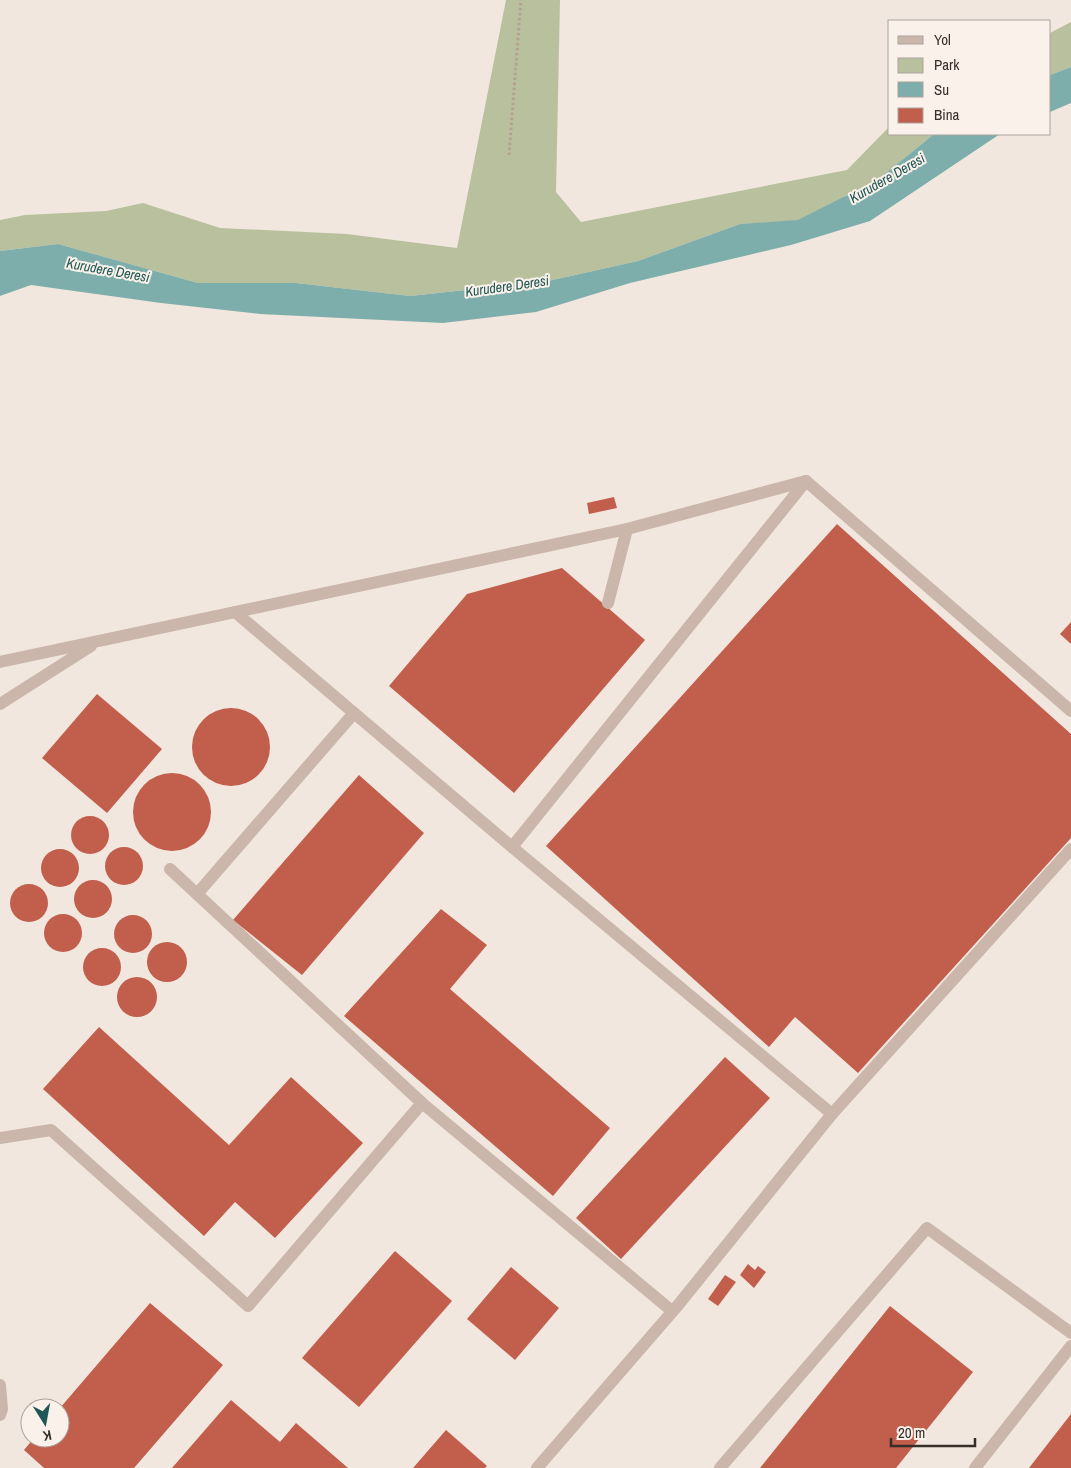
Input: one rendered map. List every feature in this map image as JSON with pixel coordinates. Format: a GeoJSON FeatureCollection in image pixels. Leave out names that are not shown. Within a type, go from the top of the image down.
{"type":"FeatureCollection","features":[{"type":"Feature","properties":{"kind":"lane"},"geometry":{"type":"LineString","coordinates":[[0,662],[627,529],[806,481]]}},
{"type":"Feature","properties":{"kind":"lane"},"geometry":{"type":"LineString","coordinates":[[806,481],[1071,711]]}},
{"type":"Feature","properties":{"kind":"lane"},"geometry":{"type":"LineString","coordinates":[[512,847],[806,481]]}},
{"type":"Feature","properties":{"kind":"lane"},"geometry":{"type":"LineString","coordinates":[[608,603],[627,529]]}},
{"type":"Feature","properties":{"kind":"lane"},"geometry":{"type":"LineString","coordinates":[[235,612],[512,847],[832,1114]]}},
{"type":"Feature","properties":{"kind":"lane"},"geometry":{"type":"LineString","coordinates":[[0,704],[100,641]]}},
{"type":"Feature","properties":{"kind":"lane"},"geometry":{"type":"LineString","coordinates":[[197,894],[354,712]]}},
{"type":"Feature","properties":{"kind":"lane"},"geometry":{"type":"LineString","coordinates":[[537,1468],[672,1311],[832,1114],[1071,849]]}},
{"type":"Feature","properties":{"kind":"lane"},"geometry":{"type":"LineString","coordinates":[[170,869],[422,1103],[672,1311]]}},
{"type":"Feature","properties":{"kind":"lane"},"geometry":{"type":"LineString","coordinates":[[0,1138],[51,1130],[248,1306],[422,1103]]}},
{"type":"Feature","properties":{"kind":"lane"},"geometry":{"type":"LineString","coordinates":[[720,1468],[927,1228],[1071,1333]]}},
{"type":"Feature","properties":{"kind":"lane"},"geometry":{"type":"LineString","coordinates":[[975,1468],[1071,1346]]}},
{"type":"Feature","properties":{"kind":"lane"},"geometry":{"type":"LineString","coordinates":[[0,1385],[2,1409],[0,1415]]}},
{"type":"Feature","properties":{"kind":"path"},"geometry":{"type":"LineString","coordinates":[[509,154],[521,0]]}},
{"type":"Feature","properties":{"kind":"green space"},"geometry":{"type":"Polygon","coordinates":[[[506,0],[560,0],[556,192],[581,222],[847,170],[888,128],[888,135],[933,135],[865,190],[843,197],[798,221],[740,224],[638,261],[548,281],[410,296],[296,283],[198,283],[58,244],[0,251],[0,220],[25,215],[106,211],[143,203],[220,228],[347,234],[457,248],[506,0]]]}},
{"type":"Feature","properties":{"kind":"green space"},"geometry":{"type":"Polygon","coordinates":[[[1071,22],[1071,67],[1051,75],[1051,32],[1071,22]]]}},
{"type":"Feature","properties":{"kind":"water"},"geometry":{"type":"Polygon","coordinates":[[[1071,67],[1071,103],[1051,112],[1051,75],[1071,67]]]}},
{"type":"Feature","properties":{"kind":"water","name":"Kurudere Deresi"},"geometry":{"type":"Polygon","coordinates":[[[933,135],[999,135],[870,221],[791,245],[630,283],[536,312],[443,323],[260,314],[161,303],[31,285],[0,296],[0,251],[58,244],[198,283],[296,283],[410,296],[548,281],[638,261],[740,224],[798,220],[843,197],[865,190],[933,135]]]}},
{"type":"Feature","properties":{"kind":"building"},"geometry":{"type":"Polygon","coordinates":[[[614,497],[617,508],[589,514],[587,503],[614,497]]]}},
{"type":"Feature","properties":{"kind":"building"},"geometry":{"type":"Polygon","coordinates":[[[837,524],[1071,734],[1071,838],[858,1073],[795,1017],[769,1047],[546,846],[837,524]]]}},
{"type":"Feature","properties":{"kind":"building"},"geometry":{"type":"Polygon","coordinates":[[[562,568],[645,640],[514,793],[389,686],[467,594],[562,568]]]}},
{"type":"Feature","properties":{"kind":"building"},"geometry":{"type":"Polygon","coordinates":[[[1071,622],[1071,644],[1060,634],[1071,622]]]}},
{"type":"Feature","properties":{"kind":"building"},"geometry":{"type":"Polygon","coordinates":[[[97,694],[162,749],[107,813],[42,758],[97,694]]]}},
{"type":"Feature","properties":{"kind":"building"},"geometry":{"type":"Polygon","coordinates":[[[223,708],[239,708],[253,714],[264,725],[270,739],[270,755],[264,769],[253,780],[239,786],[223,786],[209,780],[198,769],[192,755],[192,739],[198,725],[209,714],[223,708]]]}},
{"type":"Feature","properties":{"kind":"building"},"geometry":{"type":"Polygon","coordinates":[[[164,773],[180,773],[194,779],[205,790],[211,804],[211,820],[205,834],[194,845],[180,851],[164,851],[150,845],[139,834],[133,820],[133,804],[139,790],[150,779],[164,773]]]}},
{"type":"Feature","properties":{"kind":"building"},"geometry":{"type":"Polygon","coordinates":[[[359,775],[424,833],[302,975],[233,920],[359,775]]]}},
{"type":"Feature","properties":{"kind":"building"},"geometry":{"type":"Polygon","coordinates":[[[90,816],[104,821],[109,835],[104,849],[90,854],[76,849],[71,835],[76,821],[90,816]]]}},
{"type":"Feature","properties":{"kind":"building"},"geometry":{"type":"Polygon","coordinates":[[[124,847],[138,852],[143,866],[138,880],[124,885],[110,880],[105,866],[110,852],[124,847]]]}},
{"type":"Feature","properties":{"kind":"building"},"geometry":{"type":"Polygon","coordinates":[[[60,849],[74,854],[79,868],[74,882],[60,887],[46,882],[41,868],[46,854],[60,849]]]}},
{"type":"Feature","properties":{"kind":"building"},"geometry":{"type":"Polygon","coordinates":[[[93,880],[107,885],[112,899],[107,913],[93,918],[79,913],[74,899],[79,885],[93,880]]]}},
{"type":"Feature","properties":{"kind":"building"},"geometry":{"type":"Polygon","coordinates":[[[29,884],[43,889],[48,903],[43,917],[29,922],[15,917],[10,903],[15,889],[29,884]]]}},
{"type":"Feature","properties":{"kind":"building"},"geometry":{"type":"Polygon","coordinates":[[[441,909],[487,945],[450,989],[610,1128],[553,1196],[344,1016],[441,909]]]}},
{"type":"Feature","properties":{"kind":"building"},"geometry":{"type":"Polygon","coordinates":[[[63,914],[77,919],[82,933],[77,947],[63,952],[49,947],[44,933],[49,919],[63,914]]]}},
{"type":"Feature","properties":{"kind":"building"},"geometry":{"type":"Polygon","coordinates":[[[133,915],[147,920],[152,934],[147,948],[133,953],[119,948],[114,934],[119,920],[133,915]]]}},
{"type":"Feature","properties":{"kind":"building"},"geometry":{"type":"Polygon","coordinates":[[[171,942],[178,945],[184,951],[187,962],[186,970],[178,979],[171,982],[163,982],[156,979],[148,970],[147,958],[150,951],[159,943],[171,942]]]}},
{"type":"Feature","properties":{"kind":"building"},"geometry":{"type":"Polygon","coordinates":[[[102,948],[116,953],[121,967],[116,981],[102,986],[88,981],[83,967],[88,953],[102,948]]]}},
{"type":"Feature","properties":{"kind":"building"},"geometry":{"type":"Polygon","coordinates":[[[141,977],[148,980],[154,986],[157,997],[156,1005],[148,1014],[141,1017],[133,1017],[126,1014],[118,1005],[117,993],[120,986],[129,978],[141,977]]]}},
{"type":"Feature","properties":{"kind":"building"},"geometry":{"type":"Polygon","coordinates":[[[99,1027],[229,1145],[291,1077],[363,1143],[275,1238],[235,1202],[204,1236],[43,1089],[99,1027]]]}},
{"type":"Feature","properties":{"kind":"building"},"geometry":{"type":"Polygon","coordinates":[[[725,1057],[770,1098],[621,1259],[576,1218],[725,1057]]]}},
{"type":"Feature","properties":{"kind":"building"},"geometry":{"type":"Polygon","coordinates":[[[395,1251],[452,1301],[359,1407],[302,1358],[395,1251]]]}},
{"type":"Feature","properties":{"kind":"building"},"geometry":{"type":"Polygon","coordinates":[[[748,1264],[755,1270],[758,1266],[766,1272],[754,1288],[740,1275],[748,1264]]]}},
{"type":"Feature","properties":{"kind":"building"},"geometry":{"type":"Polygon","coordinates":[[[511,1267],[559,1308],[515,1360],[467,1319],[511,1267]]]}},
{"type":"Feature","properties":{"kind":"building"},"geometry":{"type":"Polygon","coordinates":[[[725,1275],[736,1282],[718,1306],[708,1299],[725,1275]]]}},
{"type":"Feature","properties":{"kind":"building"},"geometry":{"type":"Polygon","coordinates":[[[150,1303],[223,1365],[134,1468],[44,1468],[24,1450],[26,1448],[70,1448],[69,1398],[150,1303]]]}},
{"type":"Feature","properties":{"kind":"building"},"geometry":{"type":"Polygon","coordinates":[[[890,1306],[973,1372],[896,1468],[760,1468],[890,1306]]]}},
{"type":"Feature","properties":{"kind":"building"},"geometry":{"type":"Polygon","coordinates":[[[231,1400],[280,1442],[296,1423],[348,1468],[172,1468],[231,1400]]]}},
{"type":"Feature","properties":{"kind":"building"},"geometry":{"type":"Polygon","coordinates":[[[1071,1414],[1071,1468],[1029,1468],[1071,1414]]]}},
{"type":"Feature","properties":{"kind":"building"},"geometry":{"type":"Polygon","coordinates":[[[446,1430],[487,1466],[485,1468],[413,1468],[446,1430]]]}}]}
